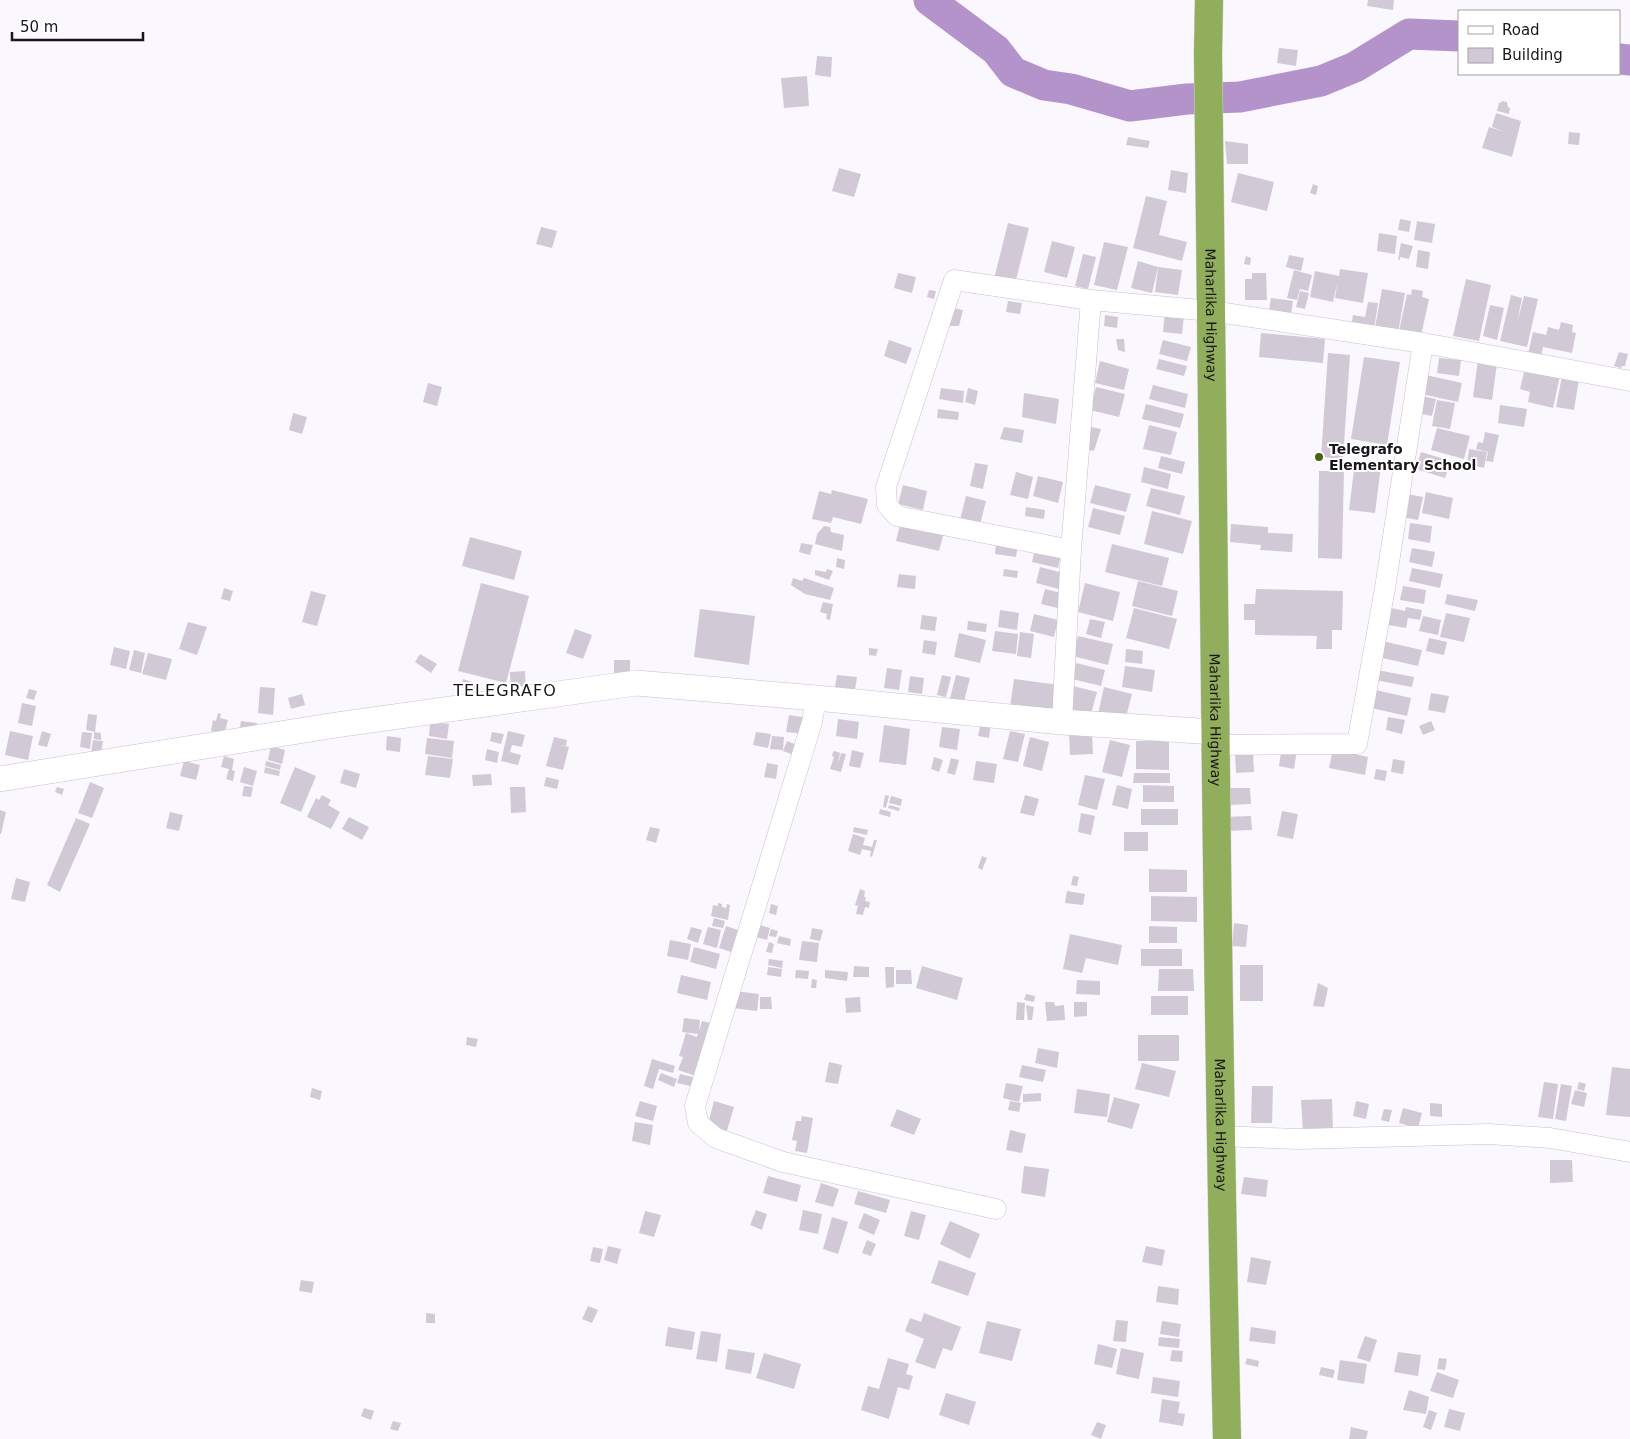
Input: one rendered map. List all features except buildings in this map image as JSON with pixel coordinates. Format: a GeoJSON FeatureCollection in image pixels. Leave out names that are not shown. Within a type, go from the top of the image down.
{"type":"FeatureCollection","features":[{"type":"Feature","properties":{"kind":"highway","name":"Maharlika Highway"},"geometry":{"type":"LineString","coordinates":[[1209,0],[1214,738],[1220,1136],[1228,1439]]}},
{"type":"Feature","properties":{"kind":"street"},"geometry":{"type":"LineString","coordinates":[[1071,550],[897,516],[887,505],[886,487],[954,280],[1091,300],[1211,311],[1423,343],[1630,381]]}},
{"type":"Feature","properties":{"kind":"street"},"geometry":{"type":"LineString","coordinates":[[1062,722],[1071,550],[1091,300]]}},
{"type":"Feature","properties":{"kind":"street"},"geometry":{"type":"LineString","coordinates":[[0,779],[336,725],[636,683],[816,698],[1214,738],[1357,744],[1385,588],[1423,343]]}},
{"type":"Feature","properties":{"kind":"street"},"geometry":{"type":"LineString","coordinates":[[816,698],[812,722],[694,1106],[698,1124],[716,1138],[783,1162],[996,1209]]}},
{"type":"Feature","properties":{"kind":"street"},"geometry":{"type":"LineString","coordinates":[[1220,1136],[1299,1139],[1488,1134],[1550,1138],[1630,1152]]}},
{"type":"Feature","properties":{"kind":"waterway"},"geometry":{"type":"LineString","coordinates":[[929,0],[996,50],[1013,72],[1044,85],[1071,89],[1130,106],[1187,99],[1240,97],[1321,81],[1355,67],[1409,34],[1458,36]]}},
{"type":"Feature","properties":{"kind":"waterway"},"geometry":{"type":"LineString","coordinates":[[1620,59],[1630,60]]}},
{"type":"Feature","properties":{"kind":"place","name":"Telegrafo Elementary School"},"geometry":{"type":"Point","coordinates":[1319,457]}},
{"type":"Feature","properties":{"kind":"district","name":"TELEGRAFO"},"geometry":{"type":"Point","coordinates":[505,690]}}]}
